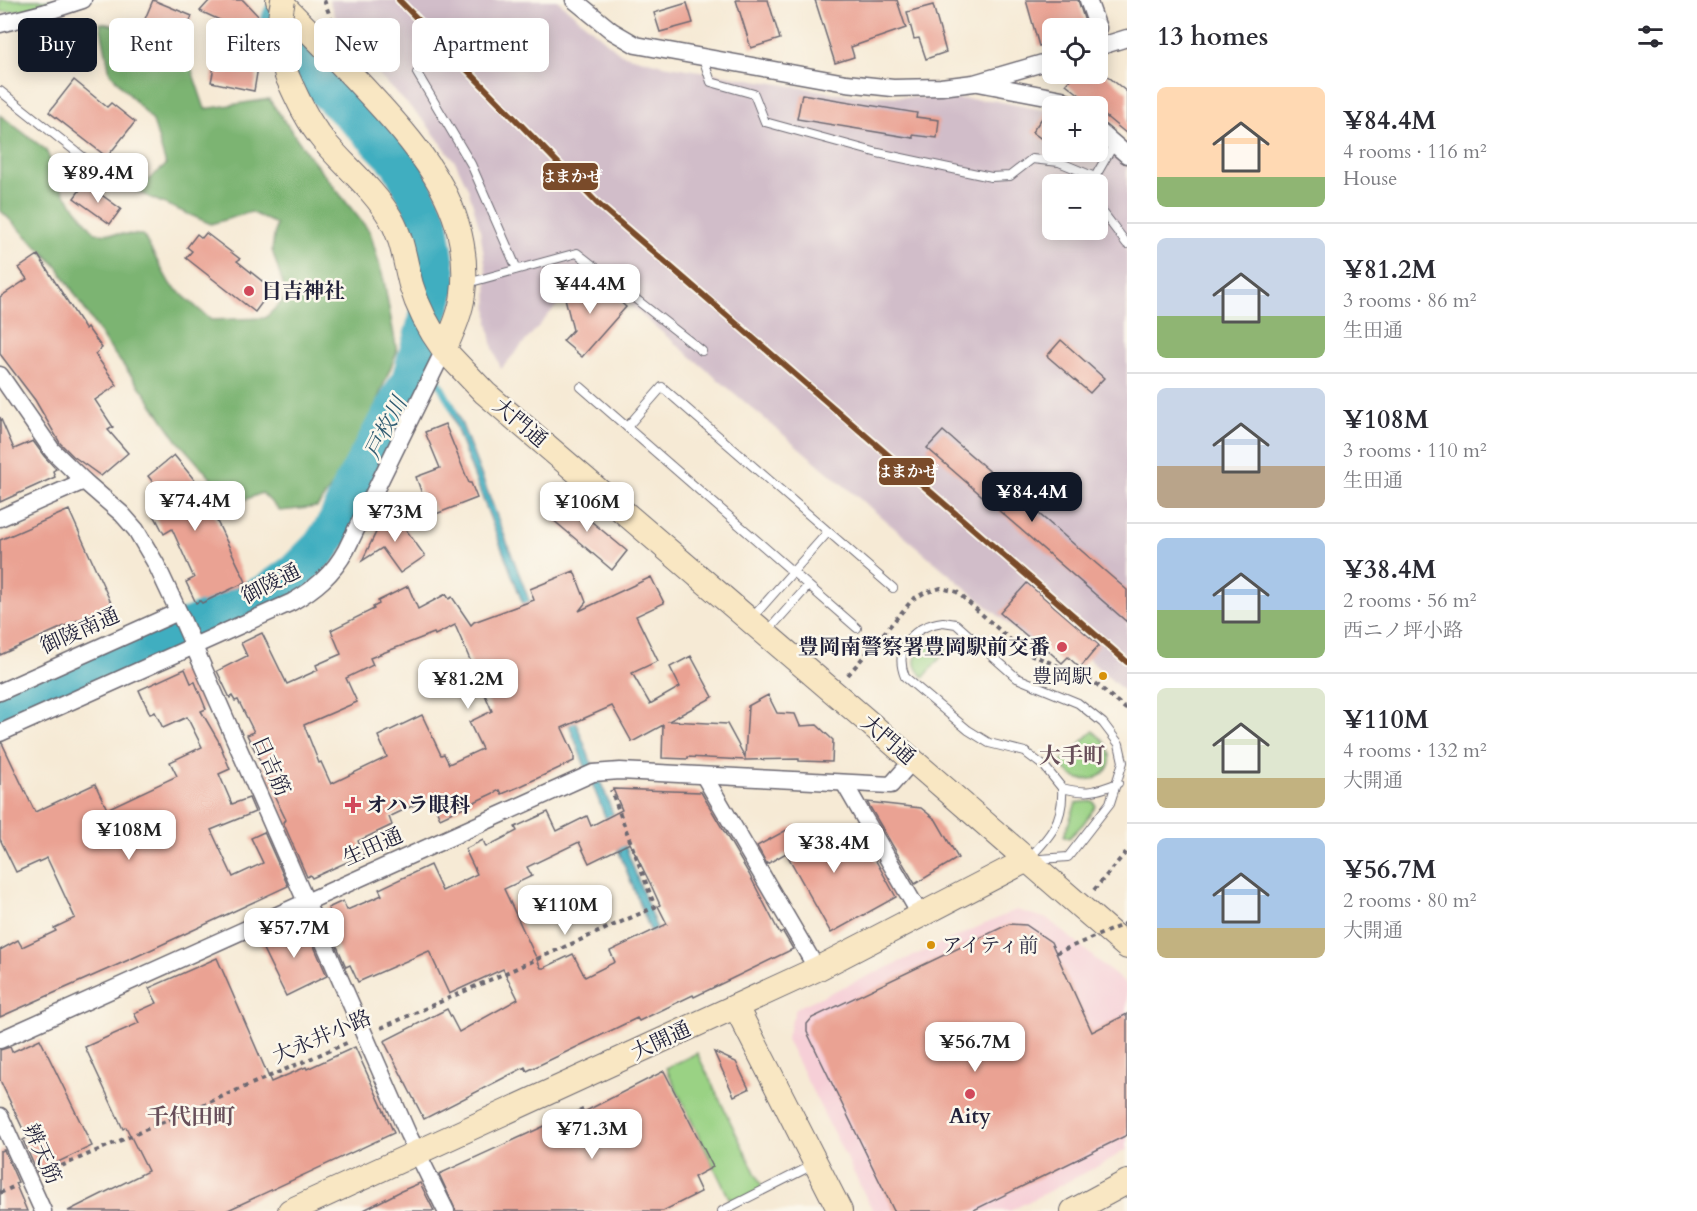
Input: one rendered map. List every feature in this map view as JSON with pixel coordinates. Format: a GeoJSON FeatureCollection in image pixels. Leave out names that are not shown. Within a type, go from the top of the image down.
{"type":"FeatureCollection","features":[{"type":"Feature","properties":{"kind":"street"},"geometry":{"type":"LineString","coordinates":[[0,24],[83,0]]}},
{"type":"Feature","properties":{"kind":"street"},"geometry":{"type":"LineString","coordinates":[[278,0],[375,99],[415,144],[442,186],[459,228],[463,250],[464,285],[459,313],[444,350]]}},
{"type":"Feature","properties":{"kind":"street","name":"大門通"},"geometry":{"type":"LineString","coordinates":[[283,0],[279,35],[287,76],[297,98],[321,138],[371,190],[393,222],[400,238],[416,302],[424,321],[444,350],[485,393],[1127,947]]}},
{"type":"Feature","properties":{"kind":"street"},"geometry":{"type":"LineString","coordinates":[[574,0],[612,32],[636,45],[846,83],[892,88],[941,87],[974,83],[1042,63]]}},
{"type":"Feature","properties":{"kind":"street"},"geometry":{"type":"LineString","coordinates":[[1088,0],[1093,18]]}},
{"type":"Feature","properties":{"kind":"street"},"geometry":{"type":"LineString","coordinates":[[1108,37],[1127,38]]}},
{"type":"Feature","properties":{"kind":"street"},"geometry":{"type":"LineString","coordinates":[[974,83],[1046,96]]}},
{"type":"Feature","properties":{"kind":"street"},"geometry":{"type":"LineString","coordinates":[[1108,139],[1120,150]]}},
{"type":"Feature","properties":{"kind":"street","name":"御陵通"},"geometry":{"type":"LineString","coordinates":[[0,733],[192,643],[305,595],[332,571],[353,537],[444,350]]}},
{"type":"Feature","properties":{"kind":"street","name":"日吉筋"},"geometry":{"type":"LineString","coordinates":[[0,375],[52,450],[122,514],[136,530],[156,564],[364,1035],[446,1211]]}},
{"type":"Feature","properties":{"kind":"street"},"geometry":{"type":"LineString","coordinates":[[0,518],[84,481]]}},
{"type":"Feature","properties":{"kind":"street","name":"御陵南通"},"geometry":{"type":"LineString","coordinates":[[0,692],[180,615]]}},
{"type":"Feature","properties":{"kind":"street","name":"生田通"},"geometry":{"type":"LineString","coordinates":[[0,1040],[593,773],[604,771],[891,785],[913,760]]}},
{"type":"Feature","properties":{"kind":"street"},"geometry":{"type":"LineString","coordinates":[[704,776],[817,969]]}},
{"type":"Feature","properties":{"kind":"street"},"geometry":{"type":"LineString","coordinates":[[844,783],[921,916]]}},
{"type":"Feature","properties":{"kind":"street","name":"大開通"},"geometry":{"type":"LineString","coordinates":[[290,1211],[817,969],[1027,860]]}},
{"type":"Feature","properties":{"kind":"street"},"geometry":{"type":"LineString","coordinates":[[736,1007],[840,1211]]}},
{"type":"Feature","properties":{"kind":"street","name":"辨天筋"},"geometry":{"type":"LineString","coordinates":[[0,1116],[43,1211]]}},
{"type":"Feature","properties":{"kind":"street"},"geometry":{"type":"LineString","coordinates":[[1073,1211],[1127,1182]]}},
{"type":"Feature","properties":{"kind":"lane"},"geometry":{"type":"LineString","coordinates":[[702,56],[711,82],[754,94],[765,122],[878,153],[991,177],[1010,176],[1032,159],[1059,162],[1082,174]]}},
{"type":"Feature","properties":{"kind":"lane"},"geometry":{"type":"LineString","coordinates":[[417,73],[471,164],[517,269]]}},
{"type":"Feature","properties":{"kind":"lane"},"geometry":{"type":"LineString","coordinates":[[0,91],[108,177]]}},
{"type":"Feature","properties":{"kind":"lane"},"geometry":{"type":"LineString","coordinates":[[1101,174],[1120,150]]}},
{"type":"Feature","properties":{"kind":"lane"},"geometry":{"type":"LineString","coordinates":[[1108,219],[1127,244]]}},
{"type":"Feature","properties":{"kind":"lane"},"geometry":{"type":"LineString","coordinates":[[464,285],[577,253],[702,351]]}},
{"type":"Feature","properties":{"kind":"lane"},"geometry":{"type":"LineString","coordinates":[[581,387],[856,628]]}},
{"type":"Feature","properties":{"kind":"lane"},"geometry":{"type":"LineString","coordinates":[[627,427],[662,387],[892,588]]}},
{"type":"Feature","properties":{"kind":"lane"},"geometry":{"type":"LineString","coordinates":[[758,627],[793,572],[828,532]]}},
{"type":"Feature","properties":{"kind":"lane"},"geometry":{"type":"LineString","coordinates":[[758,627],[808,586]]}},
{"type":"Feature","properties":{"kind":"lane"},"geometry":{"type":"LineString","coordinates":[[943,622],[956,624],[1017,678],[1078,703],[1103,723],[1119,744],[1123,762],[1110,804],[1068,857],[1027,860],[1048,839],[1062,812],[1062,788],[1046,767],[1025,752],[990,743],[968,730],[905,676],[900,665],[907,640],[930,624],[943,622]]}},
{"type":"Feature","properties":{"kind":"lane"},"geometry":{"type":"LineString","coordinates":[[1062,788],[1080,792],[1098,791],[1118,783]]}},
{"type":"Feature","properties":{"kind":"lane"},"geometry":{"type":"LineString","coordinates":[[722,1211],[815,1164]]}},
{"type":"Feature","properties":{"kind":"path"},"geometry":{"type":"LineString","coordinates":[[324,0],[330,18]]}},
{"type":"Feature","properties":{"kind":"path","name":"大永井小路"},"geometry":{"type":"LineString","coordinates":[[0,1193],[655,907],[604,771]]}},
{"type":"Feature","properties":{"kind":"path"},"geometry":{"type":"LineString","coordinates":[[1093,890],[1127,851]]}},
{"type":"Feature","properties":{"kind":"path"},"geometry":{"type":"LineString","coordinates":[[1056,953],[1127,923]]}},
{"type":"Feature","properties":{"kind":"shaded area"},"geometry":{"type":"Polygon","coordinates":[[[329,0],[557,0],[621,54],[663,65],[847,95],[991,100],[1042,110],[1042,162],[1108,162],[1108,150],[1127,166],[1127,694],[1052,626],[1032,644],[588,270],[501,369],[493,348],[488,322],[487,276],[480,229],[468,188],[456,163],[425,122],[376,72],[400,72],[400,18],[336,18],[329,0]]]}},
{"type":"Feature","properties":{"kind":"shaded area","name":"Aity"},"geometry":{"type":"Polygon","coordinates":[[[1016,910],[1048,919],[1127,985],[1127,1149],[1010,1211],[873,1211],[786,1039],[796,1008],[1016,910]]]}},
{"type":"Feature","properties":{"kind":"green space"},"geometry":{"type":"Polygon","coordinates":[[[0,0],[54,0],[22,11],[0,12],[0,0]]]}},
{"type":"Feature","properties":{"kind":"green space"},"geometry":{"type":"Polygon","coordinates":[[[100,23],[109,24],[109,68],[100,23]]]}},
{"type":"Feature","properties":{"kind":"green space"},"geometry":{"type":"Polygon","coordinates":[[[192,72],[205,109],[269,99],[307,153],[370,232],[384,281],[397,352],[355,455],[317,507],[280,511],[262,493],[234,504],[177,440],[106,343],[57,266],[0,210],[0,115],[46,150],[64,193],[95,233],[143,235],[170,284],[211,320],[265,318],[287,297],[272,250],[276,224],[251,212],[211,224],[135,191],[166,165],[153,121],[110,73],[192,72]]]}},
{"type":"Feature","properties":{"kind":"green space"},"geometry":{"type":"Polygon","coordinates":[[[945,637],[955,641],[924,677],[915,664],[916,657],[931,642],[945,637]]]}},
{"type":"Feature","properties":{"kind":"green space"},"geometry":{"type":"Polygon","coordinates":[[[1093,731],[1107,747],[1110,761],[1105,772],[1100,776],[1087,780],[1080,779],[1072,776],[1059,764],[1093,731]]]}},
{"type":"Feature","properties":{"kind":"green space"},"geometry":{"type":"Polygon","coordinates":[[[1093,801],[1096,806],[1083,824],[1069,838],[1064,836],[1076,803],[1093,801]]]}},
{"type":"Feature","properties":{"kind":"green space"},"geometry":{"type":"Polygon","coordinates":[[[697,1053],[763,1189],[732,1204],[666,1068],[697,1053]]]}},
{"type":"Feature","properties":{"kind":"water"},"geometry":{"type":"Polygon","coordinates":[[[454,404],[666,953],[660,955],[583,761],[462,444],[449,406],[454,404]]]}},
{"type":"Feature","properties":{"kind":"building"},"geometry":{"type":"Polygon","coordinates":[[[153,0],[192,16],[191,18],[145,18],[153,0]]]}},
{"type":"Feature","properties":{"kind":"building"},"geometry":{"type":"Polygon","coordinates":[[[210,0],[243,0],[260,18],[215,18],[200,11],[210,0]]]}},
{"type":"Feature","properties":{"kind":"building"},"geometry":{"type":"Polygon","coordinates":[[[736,0],[768,0],[780,39],[751,48],[736,0]]]}},
{"type":"Feature","properties":{"kind":"building"},"geometry":{"type":"Polygon","coordinates":[[[815,0],[897,0],[906,28],[851,47],[854,57],[835,63],[815,0]]]}},
{"type":"Feature","properties":{"kind":"building"},"geometry":{"type":"Polygon","coordinates":[[[1026,0],[1078,0],[1084,18],[1042,18],[1042,45],[1039,46],[1026,0]]]}},
{"type":"Feature","properties":{"kind":"building"},"geometry":{"type":"Polygon","coordinates":[[[687,3],[693,23],[660,32],[654,13],[687,3]]]}},
{"type":"Feature","properties":{"kind":"building"},"geometry":{"type":"Polygon","coordinates":[[[933,5],[946,52],[926,59],[919,38],[914,39],[907,12],[933,5]]]}},
{"type":"Feature","properties":{"kind":"building"},"geometry":{"type":"Polygon","coordinates":[[[213,72],[257,72],[254,91],[211,82],[213,72]]]}},
{"type":"Feature","properties":{"kind":"building"},"geometry":{"type":"Polygon","coordinates":[[[1108,76],[1127,92],[1127,134],[1108,118],[1108,96],[1081,96],[1066,84],[1108,84],[1108,76]]]}},
{"type":"Feature","properties":{"kind":"building"},"geometry":{"type":"Polygon","coordinates":[[[74,80],[107,107],[111,103],[135,122],[107,157],[49,112],[74,80]]]}},
{"type":"Feature","properties":{"kind":"building"},"geometry":{"type":"Polygon","coordinates":[[[802,94],[917,113],[916,117],[939,120],[937,138],[913,135],[913,138],[797,119],[802,94]]]}},
{"type":"Feature","properties":{"kind":"building"},"geometry":{"type":"Polygon","coordinates":[[[1042,118],[1042,139],[1032,132],[1042,118]]]}},
{"type":"Feature","properties":{"kind":"building"},"geometry":{"type":"Polygon","coordinates":[[[85,183],[121,209],[110,224],[74,198],[85,183]]]}},
{"type":"Feature","properties":{"kind":"building"},"geometry":{"type":"Polygon","coordinates":[[[206,233],[240,259],[237,261],[272,289],[255,312],[186,258],[192,251],[187,247],[197,234],[202,238],[206,233]]]}},
{"type":"Feature","properties":{"kind":"building"},"geometry":{"type":"Polygon","coordinates":[[[38,255],[85,329],[87,327],[102,348],[95,354],[117,385],[95,400],[113,427],[108,430],[128,453],[101,476],[73,456],[60,443],[35,400],[0,354],[0,297],[27,279],[19,268],[38,255]]]}},
{"type":"Feature","properties":{"kind":"building"},"geometry":{"type":"Polygon","coordinates":[[[583,278],[594,287],[598,282],[626,307],[582,357],[563,341],[573,330],[565,298],[583,278]]]}},
{"type":"Feature","properties":{"kind":"building"},"geometry":{"type":"Polygon","coordinates":[[[1061,340],[1104,378],[1090,393],[1047,356],[1061,340]]]}},
{"type":"Feature","properties":{"kind":"building"},"geometry":{"type":"Polygon","coordinates":[[[0,417],[14,449],[33,441],[56,469],[53,471],[55,477],[0,502],[0,417]]]}},
{"type":"Feature","properties":{"kind":"building"},"geometry":{"type":"Polygon","coordinates":[[[445,424],[477,498],[436,514],[431,500],[425,502],[416,477],[440,468],[425,432],[445,424]]]}},
{"type":"Feature","properties":{"kind":"building"},"geometry":{"type":"Polygon","coordinates":[[[943,431],[1127,590],[1127,622],[927,448],[943,431]]]}},
{"type":"Feature","properties":{"kind":"building"},"geometry":{"type":"Polygon","coordinates":[[[174,455],[201,488],[246,582],[202,603],[200,601],[196,603],[186,582],[194,578],[172,529],[164,534],[151,509],[168,501],[148,476],[174,455]]]}},
{"type":"Feature","properties":{"kind":"building"},"geometry":{"type":"Polygon","coordinates":[[[562,497],[627,551],[612,570],[545,513],[562,497]]]}},
{"type":"Feature","properties":{"kind":"building"},"geometry":{"type":"Polygon","coordinates":[[[389,506],[425,556],[400,573],[382,548],[362,561],[389,506]]]}},
{"type":"Feature","properties":{"kind":"building"},"geometry":{"type":"Polygon","coordinates":[[[69,510],[112,605],[0,655],[0,540],[69,510]]]}},
{"type":"Feature","properties":{"kind":"building"},"geometry":{"type":"Polygon","coordinates":[[[574,571],[586,602],[579,611],[651,577],[664,603],[636,616],[658,661],[632,673],[650,704],[680,687],[670,667],[691,656],[713,697],[669,721],[727,724],[745,757],[748,706],[768,695],[777,713],[795,714],[800,726],[817,725],[833,740],[832,762],[799,761],[799,759],[662,758],[663,725],[632,742],[612,706],[562,728],[574,754],[574,761],[502,794],[500,790],[440,818],[431,797],[389,817],[392,825],[358,841],[365,854],[312,878],[310,875],[307,877],[283,822],[286,820],[274,795],[277,794],[247,735],[254,732],[238,700],[235,701],[232,696],[230,698],[217,671],[247,656],[241,643],[262,633],[287,684],[318,670],[316,665],[341,654],[331,630],[374,609],[373,607],[379,604],[378,601],[408,586],[418,609],[446,594],[449,599],[452,597],[471,625],[534,600],[530,589],[574,571]],[[455,625],[435,635],[434,633],[370,658],[373,665],[346,678],[357,702],[304,725],[319,763],[321,762],[331,784],[387,757],[378,736],[422,715],[441,755],[444,754],[449,764],[482,749],[469,722],[492,711],[455,625]]]}},
{"type":"Feature","properties":{"kind":"building"},"geometry":{"type":"Polygon","coordinates":[[[1027,583],[1099,645],[1080,668],[1068,657],[1062,663],[1000,613],[1027,583]]]}},
{"type":"Feature","properties":{"kind":"building"},"geometry":{"type":"Polygon","coordinates":[[[185,669],[191,683],[195,682],[206,709],[201,711],[218,740],[230,769],[219,774],[232,804],[249,798],[255,812],[211,830],[233,877],[263,863],[251,838],[264,832],[288,886],[0,1017],[0,950],[18,940],[22,947],[56,931],[54,928],[75,918],[47,858],[16,872],[0,839],[0,743],[35,812],[95,784],[107,809],[177,776],[170,762],[202,747],[187,717],[163,728],[155,712],[150,714],[139,690],[185,669]]]}},
{"type":"Feature","properties":{"kind":"building"},"geometry":{"type":"Polygon","coordinates":[[[613,789],[701,792],[749,874],[780,934],[783,932],[793,949],[694,997],[693,995],[639,1021],[637,1018],[527,1071],[525,1067],[424,1119],[384,1041],[447,1009],[459,1032],[518,999],[503,969],[449,994],[429,951],[358,982],[350,965],[346,967],[323,914],[329,911],[328,908],[343,901],[347,910],[382,895],[379,889],[430,865],[442,891],[477,874],[465,849],[483,840],[486,847],[517,831],[515,827],[548,812],[557,831],[587,816],[591,826],[622,810],[613,789]],[[579,842],[527,867],[532,876],[504,889],[541,968],[573,954],[585,977],[615,962],[610,951],[667,924],[630,843],[589,863],[579,842]]]}},
{"type":"Feature","properties":{"kind":"building"},"geometry":{"type":"Polygon","coordinates":[[[867,802],[921,808],[936,820],[958,858],[915,884],[867,802]]]}},
{"type":"Feature","properties":{"kind":"building"},"geometry":{"type":"Polygon","coordinates":[[[796,825],[811,851],[856,825],[896,897],[831,933],[786,853],[767,864],[757,846],[796,825]]]}},
{"type":"Feature","properties":{"kind":"building"},"geometry":{"type":"Polygon","coordinates":[[[304,923],[327,976],[286,996],[260,943],[304,923]]]}},
{"type":"Feature","properties":{"kind":"building","name":"Aity"},"geometry":{"type":"Polygon","coordinates":[[[1009,924],[1026,925],[1051,942],[1092,1032],[1127,1014],[1127,1135],[972,1211],[894,1211],[807,1032],[807,1024],[812,1018],[1009,924]]]}},
{"type":"Feature","properties":{"kind":"building"},"geometry":{"type":"Polygon","coordinates":[[[217,958],[271,1082],[306,1067],[307,1069],[355,1047],[394,1133],[226,1211],[68,1211],[148,1171],[126,1127],[123,1129],[85,1047],[139,1023],[134,1013],[157,1003],[149,988],[217,958]]]}},
{"type":"Feature","properties":{"kind":"building"},"geometry":{"type":"Polygon","coordinates":[[[40,1039],[92,1146],[37,1172],[23,1140],[27,1138],[0,1080],[0,1050],[10,1047],[12,1052],[40,1039]]]}},
{"type":"Feature","properties":{"kind":"building"},"geometry":{"type":"Polygon","coordinates":[[[714,1052],[736,1062],[749,1089],[734,1096],[714,1052]]]}},
{"type":"Feature","properties":{"kind":"building"},"geometry":{"type":"Polygon","coordinates":[[[664,1071],[713,1167],[694,1177],[701,1192],[663,1211],[456,1211],[439,1174],[582,1109],[584,1112],[664,1071]]]}},
{"type":"Feature","properties":{"kind":"building"},"geometry":{"type":"Polygon","coordinates":[[[4,1150],[18,1182],[15,1183],[27,1211],[0,1211],[0,1151],[4,1150]]]}},
{"type":"Feature","properties":{"kind":"building"},"geometry":{"type":"Polygon","coordinates":[[[420,1183],[434,1211],[362,1211],[401,1191],[420,1183]]]}},
{"type":"Feature","properties":{"kind":"waterway","name":"戸枚川"},"geometry":{"type":"LineString","coordinates":[[0,710],[267,593],[295,573],[321,547],[337,523],[354,483],[411,379],[438,283],[429,221],[399,161],[285,51],[277,29],[282,17]]}},
{"type":"Feature","properties":{"kind":"waterway"},"geometry":{"type":"LineString","coordinates":[[421,349],[454,411]]}},
{"type":"Feature","properties":{"kind":"transit line","name":"はまかぜ"},"geometry":{"type":"LineString","coordinates":[[399,0],[597,203],[1127,662]]}},
{"type":"Feature","properties":{"kind":"place","name":"日吉神社"},"geometry":{"type":"Point","coordinates":[249,291]}},
{"type":"Feature","properties":{"kind":"place","name":"豊岡南警察署豊岡駅前交番"},"geometry":{"type":"Point","coordinates":[1062,647]}},
{"type":"Feature","properties":{"kind":"place","name":"豊岡駅"},"geometry":{"type":"Point","coordinates":[1103,676]}},
{"type":"Feature","properties":{"kind":"place","name":"オハラ眼科"},"geometry":{"type":"Point","coordinates":[353,805]}},
{"type":"Feature","properties":{"kind":"place","name":"アイティ前"},"geometry":{"type":"Point","coordinates":[931,945]}},
{"type":"Feature","properties":{"kind":"place","name":"Aity"},"geometry":{"type":"Point","coordinates":[970,1094]}},
{"type":"Feature","properties":{"kind":"district","name":"大手町"},"geometry":{"type":"Point","coordinates":[1072,756]}},
{"type":"Feature","properties":{"kind":"district","name":"千代田町"},"geometry":{"type":"Point","coordinates":[191,1117]}}]}
